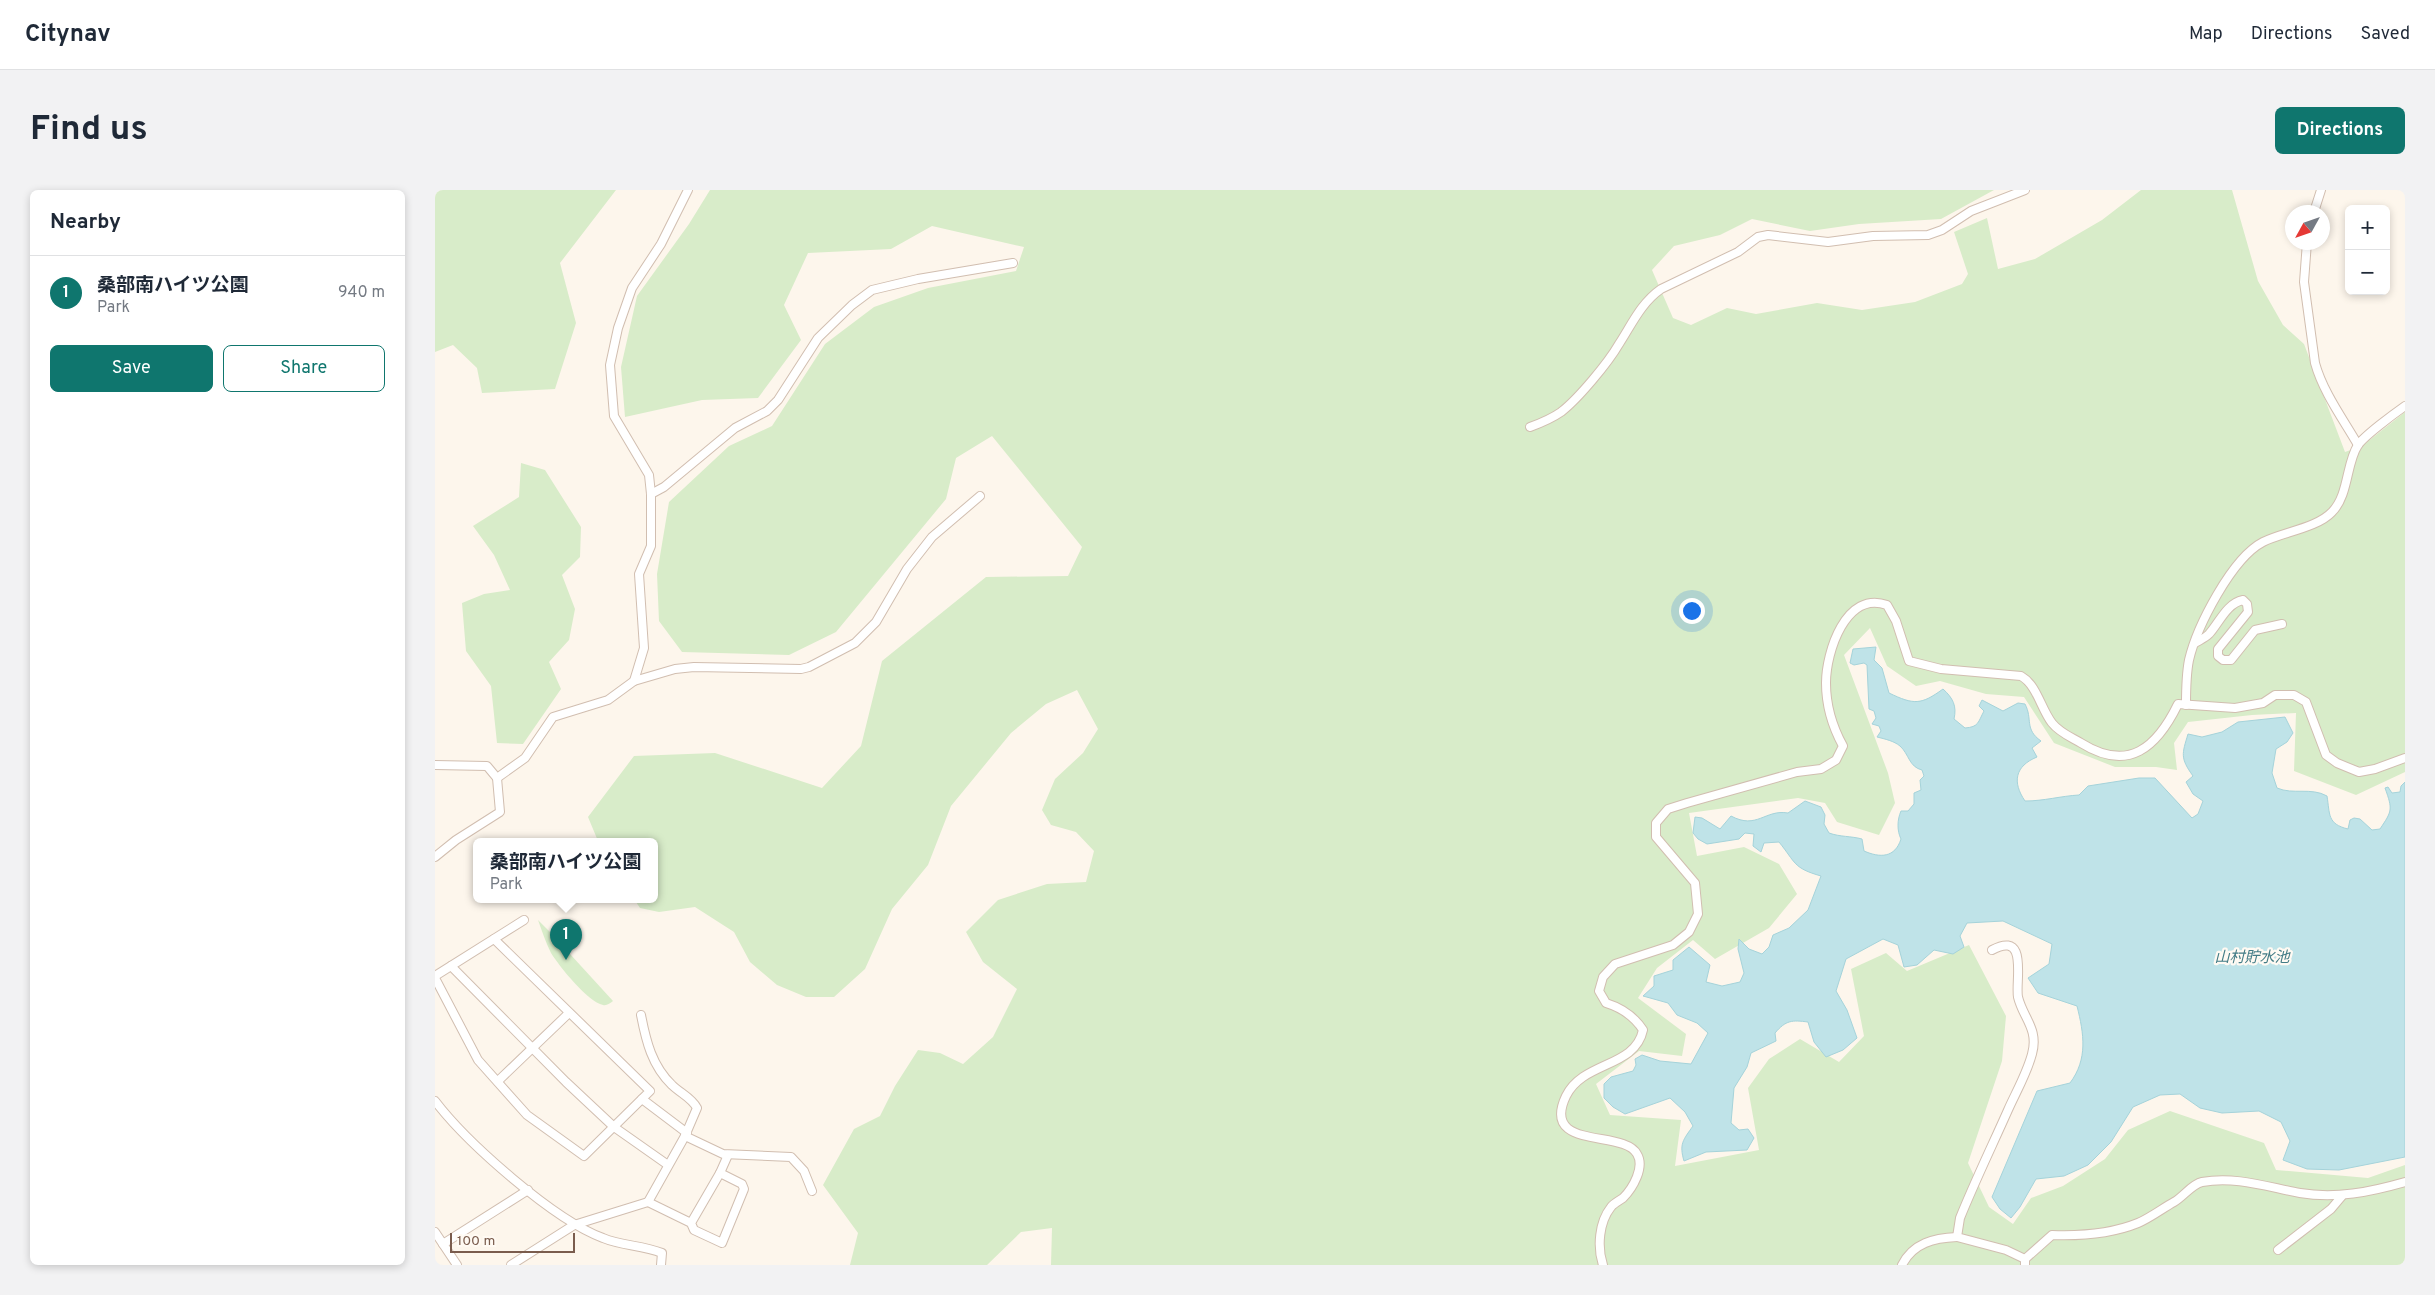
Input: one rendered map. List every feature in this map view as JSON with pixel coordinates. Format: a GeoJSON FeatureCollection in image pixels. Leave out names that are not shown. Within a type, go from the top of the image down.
{"type":"FeatureCollection","features":[{"type":"Feature","properties":{"kind":"street"},"geometry":{"type":"LineString","coordinates":[[634,681],[644,648],[639,574],[651,546],[651,494],[649,475],[614,416],[611,365],[618,328],[632,288],[661,244],[688,190]]}},
{"type":"Feature","properties":{"kind":"street"},"geometry":{"type":"LineString","coordinates":[[1530,427],[1549,420],[1574,399],[1618,347],[1643,303],[1650,296],[1738,252],[1758,237],[1768,235],[1828,242],[1848,241],[1873,236],[1928,234],[1942,230],[1971,211],[2025,190]]}},
{"type":"Feature","properties":{"kind":"street"},"geometry":{"type":"LineString","coordinates":[[2316,205],[2321,190]]}},
{"type":"Feature","properties":{"kind":"street"},"geometry":{"type":"LineString","coordinates":[[2307,250],[2305,282],[2318,374],[2358,445]]}},
{"type":"Feature","properties":{"kind":"street"},"geometry":{"type":"LineString","coordinates":[[651,494],[664,487],[735,428],[767,411],[778,400],[818,338],[852,305],[872,290],[1013,263]]}},
{"type":"Feature","properties":{"kind":"street"},"geometry":{"type":"LineString","coordinates":[[2186,705],[2186,677],[2195,643],[2213,605],[2237,566],[2252,548],[2269,539],[2319,521],[2332,513],[2340,502],[2358,445],[2405,406]]}},
{"type":"Feature","properties":{"kind":"street"},"geometry":{"type":"LineString","coordinates":[[497,778],[525,758],[553,717],[608,700],[634,681],[675,669],[695,667],[801,669],[809,667],[855,643],[876,622],[907,569],[932,537],[980,496]]}},
{"type":"Feature","properties":{"kind":"street"},"geometry":{"type":"LineString","coordinates":[[2195,643],[2207,636],[2237,601],[2243,600],[2247,604],[2249,612],[2218,649],[2218,656],[2223,660],[2231,660],[2255,630],[2282,624]]}},
{"type":"Feature","properties":{"kind":"street"},"geometry":{"type":"LineString","coordinates":[[1603,1265],[1601,1258],[1602,1224],[1612,1206],[1624,1197],[1638,1174],[1639,1162],[1637,1152],[1616,1141],[1586,1137],[1574,1132],[1565,1124],[1561,1112],[1566,1096],[1576,1081],[1595,1069],[1622,1058],[1633,1049],[1642,1036],[1643,1030],[1637,1020],[1619,1007],[1606,1002],[1599,991],[1603,977],[1615,964],[1673,945],[1689,932],[1698,914],[1695,883],[1657,837],[1656,823],[1668,809],[1751,784],[1797,772],[1821,769],[1836,760],[1843,746],[1830,716],[1826,684],[1830,649],[1848,617],[1858,607],[1871,602],[1880,602],[1891,609],[1909,661],[1941,669],[2021,676],[2030,681],[2038,701],[2054,725],[2090,748],[2103,752],[2119,755],[2142,752],[2159,736],[2178,704],[2235,708],[2263,703],[2275,695],[2293,695],[2306,702],[2326,755],[2337,763],[2359,772],[2375,769],[2405,758]]}},
{"type":"Feature","properties":{"kind":"street"},"geometry":{"type":"LineString","coordinates":[[435,765],[487,766],[497,778],[500,812],[469,831],[435,857]]}},
{"type":"Feature","properties":{"kind":"street"},"geometry":{"type":"LineString","coordinates":[[494,939],[650,1092],[584,1156],[527,1115],[478,1060],[435,977],[451,966],[524,920]]}},
{"type":"Feature","properties":{"kind":"street"},"geometry":{"type":"LineString","coordinates":[[1957,1237],[1960,1218],[2022,1078],[2033,1045],[2031,1024],[2018,996],[2019,956],[2015,950],[2009,947],[2000,946],[1992,950]]}},
{"type":"Feature","properties":{"kind":"street"},"geometry":{"type":"LineString","coordinates":[[451,966],[533,1049],[615,1127],[668,1165]]}},
{"type":"Feature","properties":{"kind":"street"},"geometry":{"type":"LineString","coordinates":[[498,1081],[569,1013]]}},
{"type":"Feature","properties":{"kind":"street"},"geometry":{"type":"LineString","coordinates":[[641,1015],[648,1049],[660,1070],[675,1088],[695,1103],[697,1108],[686,1134],[648,1202]]}},
{"type":"Feature","properties":{"kind":"street"},"geometry":{"type":"LineString","coordinates":[[642,1099],[686,1134],[728,1155],[791,1157],[804,1170],[812,1191]]}},
{"type":"Feature","properties":{"kind":"street"},"geometry":{"type":"LineString","coordinates":[[435,1102],[464,1134],[528,1190],[574,1224],[609,1241],[647,1247],[662,1253],[661,1265]]}},
{"type":"Feature","properties":{"kind":"street"},"geometry":{"type":"LineString","coordinates":[[691,1223],[721,1173],[728,1155]]}},
{"type":"Feature","properties":{"kind":"street"},"geometry":{"type":"LineString","coordinates":[[511,1265],[574,1224],[648,1202],[691,1223],[694,1230],[722,1243],[744,1189],[742,1184],[721,1173]]}},
{"type":"Feature","properties":{"kind":"street"},"geometry":{"type":"LineString","coordinates":[[1902,1265],[1908,1254],[1923,1243],[1939,1238],[1957,1237],[2006,1250],[2025,1262],[2052,1236],[2081,1236],[2139,1223],[2177,1200],[2199,1182],[2228,1180],[2256,1182],[2301,1193],[2342,1196],[2371,1192],[2405,1182]]}},
{"type":"Feature","properties":{"kind":"street"},"geometry":{"type":"LineString","coordinates":[[443,1244],[528,1190]]}},
{"type":"Feature","properties":{"kind":"street"},"geometry":{"type":"LineString","coordinates":[[2278,1250],[2331,1209],[2342,1196]]}},
{"type":"Feature","properties":{"kind":"street"},"geometry":{"type":"LineString","coordinates":[[435,1232],[457,1265]]}},
{"type":"Feature","properties":{"kind":"green space"},"geometry":{"type":"Polygon","coordinates":[[[435,190],[616,190],[560,263],[576,323],[555,389],[482,393],[477,368],[453,345],[435,352],[435,190]]]}},
{"type":"Feature","properties":{"kind":"green space"},"geometry":{"type":"Polygon","coordinates":[[[710,190],[1994,190],[1941,219],[1859,224],[1810,231],[1752,219],[1720,235],[1674,246],[1652,270],[1673,318],[1691,325],[1727,308],[1756,314],[1817,303],[1862,310],[1915,302],[1962,284],[1968,274],[1954,232],[1987,218],[1998,269],[2035,259],[2102,220],[2141,190],[2232,190],[2258,281],[2283,325],[2304,344],[2345,452],[2362,446],[2405,412],[2405,772],[2356,795],[2294,771],[2296,713],[2252,715],[2188,722],[2174,743],[2177,770],[2156,767],[2115,767],[2054,743],[2024,697],[1986,694],[1940,681],[1916,686],[1887,666],[1870,628],[1844,655],[1888,773],[1895,803],[1879,835],[1837,822],[1825,803],[1798,798],[1689,813],[1697,856],[1744,847],[1779,864],[1797,894],[1769,928],[1715,959],[1693,940],[1657,968],[1638,998],[1686,1034],[1682,1056],[1639,1051],[1596,1084],[1610,1115],[1681,1120],[1675,1166],[1759,1150],[1748,1088],[1769,1059],[1800,1039],[1839,1062],[1864,1036],[1851,969],[1886,953],[1907,971],[1969,945],[2006,1016],[2002,1061],[1968,1163],[1989,1207],[2013,1224],[2031,1198],[2063,1186],[2105,1159],[2128,1130],[2170,1111],[2264,1143],[2276,1170],[2368,1178],[2405,1165],[2405,1265],[1051,1265],[1052,1228],[1021,1232],[987,1265],[850,1265],[858,1233],[823,1185],[854,1129],[880,1116],[895,1086],[918,1050],[940,1053],[963,1064],[993,1037],[1017,989],[983,962],[966,932],[998,900],[1047,884],[1086,882],[1094,851],[1076,832],[1051,825],[1042,810],[1055,779],[1083,753],[1098,729],[1077,690],[1046,704],[1011,733],[951,806],[928,865],[892,909],[865,969],[834,997],[806,997],[777,985],[750,962],[734,932],[695,907],[659,912],[640,908],[637,903],[658,903],[658,838],[597,838],[588,817],[634,756],[715,753],[822,788],[861,746],[882,661],[986,577],[1068,576],[1082,547],[992,436],[956,458],[946,499],[836,632],[789,655],[682,652],[659,621],[657,574],[669,502],[729,446],[772,426],[825,344],[874,307],[928,288],[1016,271],[1024,247],[932,226],[891,249],[808,253],[784,305],[801,340],[758,398],[702,400],[625,417],[621,367],[637,296],[689,224],[710,190]]]}},
{"type":"Feature","properties":{"kind":"green space"},"geometry":{"type":"Polygon","coordinates":[[[521,463],[545,470],[581,527],[580,557],[562,575],[575,609],[569,640],[549,662],[561,689],[523,744],[497,743],[491,686],[466,651],[462,603],[484,594],[510,590],[494,555],[473,526],[519,497],[521,463]]]}},
{"type":"Feature","properties":{"kind":"green space"},"geometry":{"type":"Polygon","coordinates":[[[538,920],[613,1001],[603,1005],[582,991],[574,983],[551,953],[538,920]]]}},
{"type":"Feature","properties":{"kind":"water","name":"山村貯水池"},"geometry":{"type":"Polygon","coordinates":[[[1876,647],[1874,660],[1882,668],[1889,693],[1905,700],[1917,702],[1929,698],[1943,689],[1953,702],[1955,710],[1954,719],[1965,728],[1976,725],[1979,721],[1984,711],[1979,706],[1982,700],[2003,711],[2018,703],[2025,704],[2032,732],[2041,741],[2032,748],[2037,757],[2024,765],[2018,775],[2018,787],[2025,801],[2079,795],[2088,786],[2139,778],[2155,778],[2192,818],[2198,814],[2203,801],[2193,794],[2186,782],[2193,776],[2183,756],[2188,734],[2202,737],[2222,732],[2238,722],[2285,717],[2293,733],[2287,742],[2276,749],[2272,773],[2277,788],[2289,791],[2315,792],[2327,796],[2329,813],[2333,821],[2341,827],[2348,829],[2350,820],[2354,818],[2360,819],[2372,830],[2380,829],[2390,810],[2385,788],[2388,787],[2392,793],[2400,792],[2401,786],[2405,782],[2405,1157],[2339,1170],[2307,1169],[2283,1160],[2290,1141],[2281,1122],[2259,1111],[2222,1113],[2200,1108],[2180,1094],[2160,1095],[2133,1107],[2111,1142],[2088,1165],[2064,1176],[2036,1179],[2020,1207],[2011,1218],[2000,1209],[1992,1197],[2037,1091],[2070,1083],[2080,1065],[2083,1036],[2077,1006],[2038,993],[2028,978],[2049,964],[2052,944],[2003,921],[1967,923],[1960,936],[1964,947],[1953,954],[1934,950],[1917,965],[1904,967],[1898,945],[1883,939],[1846,959],[1836,991],[1847,1010],[1857,1038],[1843,1050],[1826,1057],[1814,1042],[1808,1022],[1793,1021],[1786,1023],[1775,1033],[1776,1041],[1751,1053],[1747,1067],[1734,1088],[1731,1123],[1739,1130],[1748,1129],[1754,1138],[1747,1150],[1706,1152],[1684,1161],[1683,1142],[1693,1126],[1685,1112],[1670,1098],[1625,1114],[1613,1107],[1604,1098],[1604,1084],[1611,1077],[1633,1071],[1636,1065],[1635,1059],[1642,1055],[1660,1061],[1691,1064],[1708,1033],[1697,1023],[1677,1015],[1668,1003],[1643,996],[1654,986],[1654,976],[1673,970],[1673,960],[1689,947],[1710,965],[1706,982],[1722,986],[1740,982],[1744,973],[1738,949],[1739,939],[1749,949],[1762,954],[1769,947],[1773,935],[1789,928],[1808,910],[1821,876],[1805,870],[1796,864],[1779,842],[1764,843],[1761,852],[1753,846],[1754,834],[1745,833],[1739,839],[1707,844],[1698,839],[1693,833],[1695,817],[1702,818],[1720,829],[1731,816],[1740,820],[1754,820],[1773,814],[1788,813],[1805,801],[1821,807],[1825,815],[1824,824],[1829,833],[1862,839],[1864,851],[1876,855],[1886,855],[1895,850],[1898,845],[1901,839],[1898,822],[1901,811],[1908,811],[1914,804],[1914,793],[1921,790],[1920,780],[1924,776],[1922,770],[1914,766],[1900,746],[1892,741],[1877,737],[1881,731],[1879,726],[1872,724],[1876,718],[1874,711],[1869,709],[1867,665],[1864,663],[1854,665],[1850,663],[1853,649],[1876,647]]]}},
{"type":"Feature","properties":{"kind":"place","name":"桑部南ハイツ公園"},"geometry":{"type":"Point","coordinates":[566,960]}}]}
